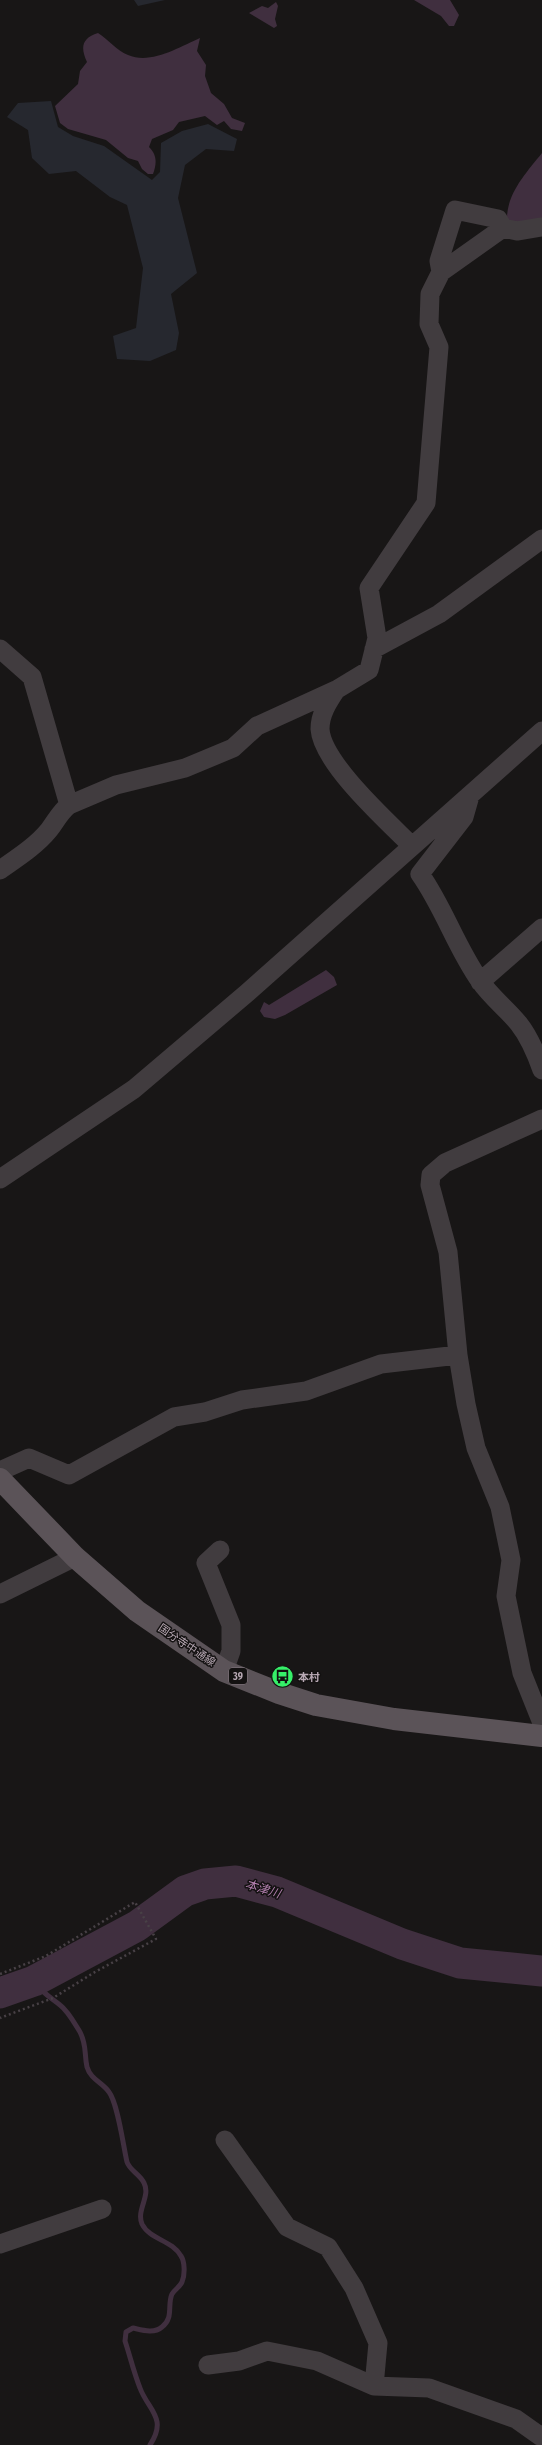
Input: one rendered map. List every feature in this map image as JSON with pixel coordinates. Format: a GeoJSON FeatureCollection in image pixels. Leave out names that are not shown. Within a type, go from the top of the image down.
{"type":"FeatureCollection","features":[{"type":"Feature","properties":{"kind":"main road","name":"国分寺中通線"},"geometry":{"type":"LineString","coordinates":[[0,1479],[75,1557],[137,1611],[224,1670],[279,1694],[316,1705],[394,1719],[542,1736]]}},
{"type":"Feature","properties":{"kind":"street"},"geometry":{"type":"LineString","coordinates":[[441,272],[439,261],[454,210],[498,219],[502,228]]}},
{"type":"Feature","properties":{"kind":"street"},"geometry":{"type":"LineString","coordinates":[[0,870],[26,852],[43,836],[61,811],[68,805],[116,785],[185,768],[233,748],[257,726],[336,690],[369,670],[377,638],[369,588],[426,503],[439,347],[429,324],[430,294],[441,272],[502,228],[517,231],[542,227]]}},
{"type":"Feature","properties":{"kind":"street"},"geometry":{"type":"LineString","coordinates":[[374,649],[439,614],[542,539]]}},
{"type":"Feature","properties":{"kind":"street"},"geometry":{"type":"LineString","coordinates":[[0,649],[32,677],[68,805]]}},
{"type":"Feature","properties":{"kind":"street"},"geometry":{"type":"LineString","coordinates":[[336,690],[322,712],[320,730],[331,757],[346,779],[412,846]]}},
{"type":"Feature","properties":{"kind":"street"},"geometry":{"type":"LineString","coordinates":[[0,1179],[134,1089],[542,732]]}},
{"type":"Feature","properties":{"kind":"street"},"geometry":{"type":"LineString","coordinates":[[470,794],[464,817],[420,874],[447,918],[453,936],[480,982],[519,1024],[532,1043],[542,1070]]}},
{"type":"Feature","properties":{"kind":"street"},"geometry":{"type":"LineString","coordinates":[[480,982],[542,928]]}},
{"type":"Feature","properties":{"kind":"street"},"geometry":{"type":"LineString","coordinates":[[542,1119],[445,1163],[432,1175],[430,1185],[448,1252],[458,1355],[466,1404],[476,1448],[500,1507],[511,1560],[506,1596],[522,1674],[542,1723]]}},
{"type":"Feature","properties":{"kind":"street"},"geometry":{"type":"LineString","coordinates":[[0,1471],[29,1458],[69,1475],[174,1418],[205,1412],[242,1400],[306,1390],[381,1364],[458,1355]]}},
{"type":"Feature","properties":{"kind":"street"},"geometry":{"type":"LineString","coordinates":[[220,1550],[206,1563],[231,1625],[231,1651],[224,1670]]}},
{"type":"Feature","properties":{"kind":"street"},"geometry":{"type":"LineString","coordinates":[[0,1594],[75,1557]]}},
{"type":"Feature","properties":{"kind":"street"},"geometry":{"type":"LineString","coordinates":[[225,2140],[287,2227],[328,2247],[354,2288],[378,2343],[374,2386]]}},
{"type":"Feature","properties":{"kind":"street"},"geometry":{"type":"LineString","coordinates":[[0,2244],[102,2209]]}},
{"type":"Feature","properties":{"kind":"street"},"geometry":{"type":"LineString","coordinates":[[208,2365],[239,2361],[267,2351],[317,2361],[374,2386],[429,2388],[516,2419],[541,2437]]}},
{"type":"Feature","properties":{"kind":"path"},"geometry":{"type":"LineString","coordinates":[[0,1974],[46,1956],[135,1902],[156,1939],[95,1972],[53,1998],[0,2018]]}},
{"type":"Feature","properties":{"kind":"shaded area"},"geometry":{"type":"Polygon","coordinates":[[[134,0],[165,0],[138,6],[134,0]]]}},
{"type":"Feature","properties":{"kind":"shaded area"},"geometry":{"type":"Polygon","coordinates":[[[414,0],[450,0],[459,15],[454,26],[449,26],[441,16],[414,0]]]}},
{"type":"Feature","properties":{"kind":"shaded area"},"geometry":{"type":"Polygon","coordinates":[[[276,2],[278,6],[275,19],[277,26],[274,28],[249,13],[262,6],[268,8],[276,2]]]}},
{"type":"Feature","properties":{"kind":"shaded area"},"geometry":{"type":"Polygon","coordinates":[[[98,33],[120,50],[137,58],[146,58],[165,54],[200,38],[197,51],[206,65],[205,76],[211,93],[224,104],[232,118],[245,123],[242,131],[231,129],[224,121],[217,125],[205,116],[179,122],[173,130],[152,139],[149,147],[154,153],[156,163],[153,174],[148,174],[142,169],[138,161],[128,158],[106,140],[68,129],[60,123],[55,106],[78,84],[80,71],[87,62],[83,48],[84,44],[86,40],[98,33]]]}},
{"type":"Feature","properties":{"kind":"shaded area"},"geometry":{"type":"Polygon","coordinates":[[[51,101],[58,127],[73,136],[104,146],[152,180],[160,172],[161,143],[182,131],[208,124],[237,139],[234,151],[206,149],[185,165],[178,198],[197,273],[171,294],[179,333],[176,350],[150,361],[117,359],[113,336],[136,328],[143,268],[127,205],[110,197],[76,171],[49,174],[32,158],[28,130],[7,117],[18,103],[51,101]]]}},
{"type":"Feature","properties":{"kind":"shaded area"},"geometry":{"type":"Polygon","coordinates":[[[542,153],[542,219],[530,223],[507,221],[513,193],[518,184],[542,153]]]}},
{"type":"Feature","properties":{"kind":"shaded area"},"geometry":{"type":"Polygon","coordinates":[[[326,970],[334,977],[337,985],[285,1015],[275,1019],[264,1017],[260,1011],[264,1002],[269,1005],[326,970]]]}},
{"type":"Feature","properties":{"kind":"waterway","name":"本津川"},"geometry":{"type":"LineString","coordinates":[[0,1993],[34,1981],[137,1926],[185,1891],[205,1884],[236,1881],[277,1892],[402,1944],[460,1963],[542,1971]]}},
{"type":"Feature","properties":{"kind":"waterway"},"geometry":{"type":"LineString","coordinates":[[34,1981],[43,1992],[63,2008],[71,2018],[82,2037],[87,2067],[91,2075],[109,2092],[112,2098],[118,2115],[128,2165],[140,2177],[146,2188],[141,2214],[142,2224],[150,2234],[172,2246],[181,2256],[183,2262],[184,2276],[182,2282],[172,2294],[169,2316],[166,2323],[159,2329],[155,2330],[148,2331],[133,2328],[126,2332],[125,2341],[138,2382],[143,2396],[157,2421],[155,2436],[150,2445]]}},
{"type":"Feature","properties":{"kind":"place","name":"本村"},"geometry":{"type":"Point","coordinates":[282,1677]}}]}
